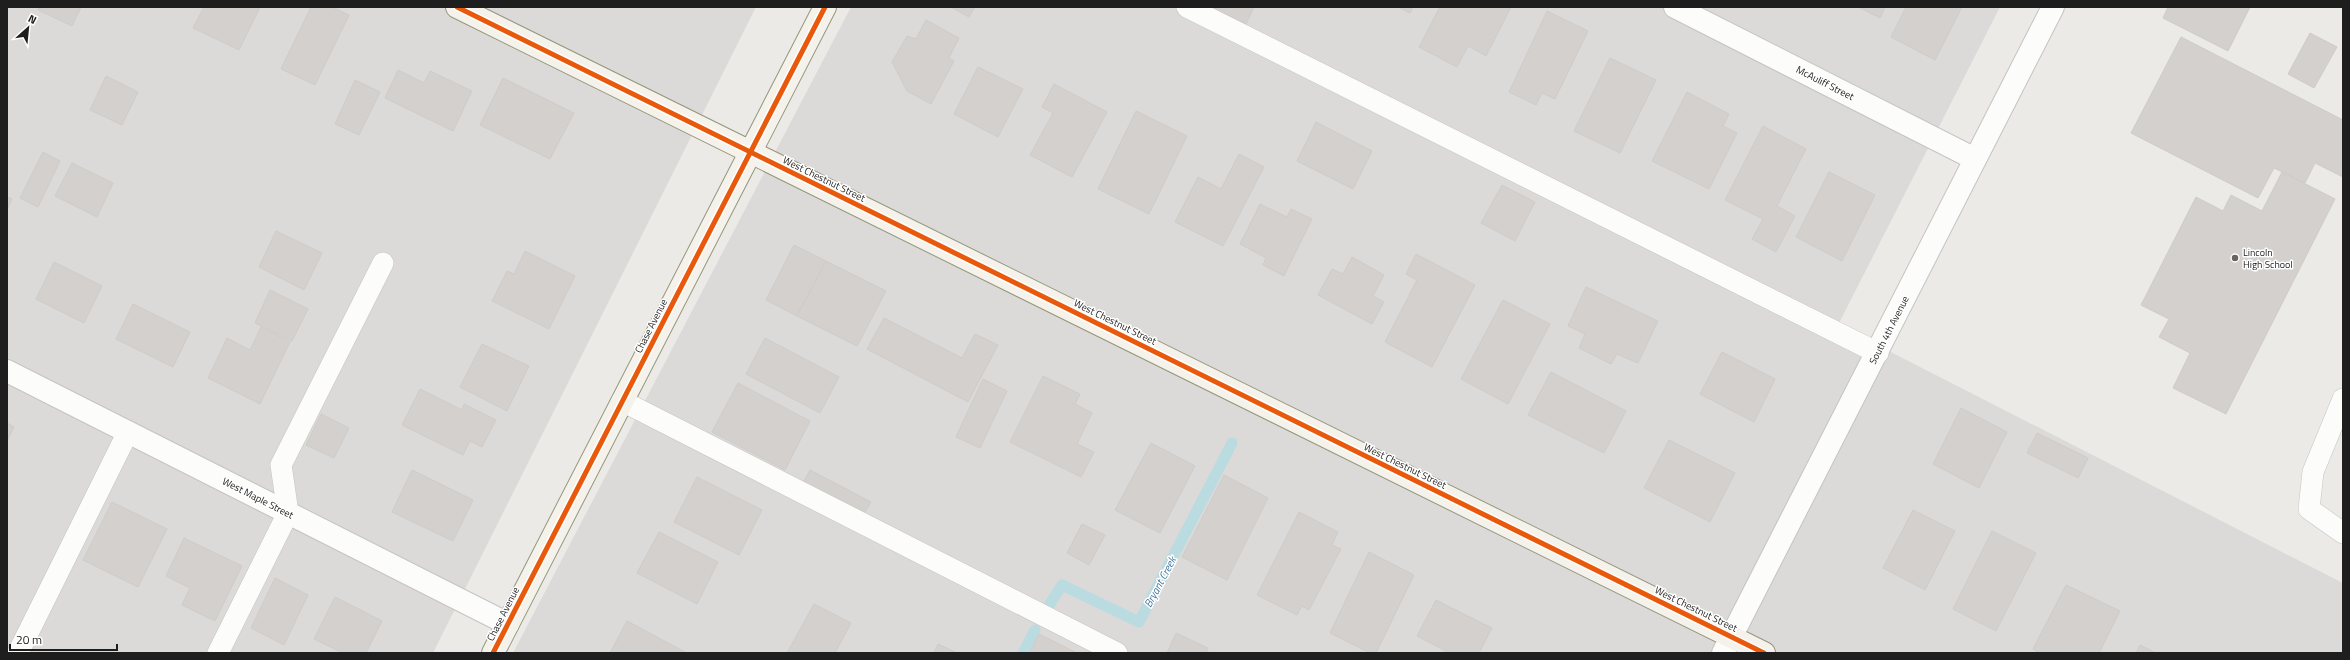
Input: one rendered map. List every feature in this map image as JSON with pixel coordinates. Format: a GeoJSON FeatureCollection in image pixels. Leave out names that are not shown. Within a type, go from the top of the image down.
{"type":"FeatureCollection","features":[{"type":"Feature","properties":{"kind":"main road","name":"West Chestnut Street"},"geometry":{"type":"LineString","coordinates":[[457,7],[750,152],[1727,645],[1764,653]]}},
{"type":"Feature","properties":{"kind":"main road","name":"Chase Avenue"},"geometry":{"type":"LineString","coordinates":[[493,653],[825,7]]}},
{"type":"Feature","properties":{"kind":"street","name":"McAuliff Street"},"geometry":{"type":"LineString","coordinates":[[1675,7],[1975,159]]}},
{"type":"Feature","properties":{"kind":"street","name":"South 4th Avenue"},"geometry":{"type":"LineString","coordinates":[[1727,645],[1878,354],[2053,7]]}},
{"type":"Feature","properties":{"kind":"street","name":"West Maple Street"},"geometry":{"type":"LineString","coordinates":[[7,371],[508,624]]}},
{"type":"Feature","properties":{"kind":"lane"},"geometry":{"type":"LineString","coordinates":[[1187,7],[1878,354]]}},
{"type":"Feature","properties":{"kind":"lane"},"geometry":{"type":"LineString","coordinates":[[218,653],[288,513],[281,465],[383,263]]}},
{"type":"Feature","properties":{"kind":"lane"},"geometry":{"type":"LineString","coordinates":[[2343,399],[2313,472],[2309,509],[2343,533]]}},
{"type":"Feature","properties":{"kind":"lane"},"geometry":{"type":"LineString","coordinates":[[622,401],[1117,653]]}},
{"type":"Feature","properties":{"kind":"lane"},"geometry":{"type":"LineString","coordinates":[[18,653],[128,432]]}},
{"type":"Feature","properties":{"kind":"shaded area"},"geometry":{"type":"Polygon","coordinates":[[[7,7],[756,7],[433,653],[7,653],[7,7]]]}},
{"type":"Feature","properties":{"kind":"shaded area"},"geometry":{"type":"Polygon","coordinates":[[[851,7],[2000,7],[1838,325],[2343,583],[2343,653],[513,653],[851,7]]]}},
{"type":"Feature","properties":{"kind":"building"},"geometry":{"type":"Polygon","coordinates":[[[40,7],[81,7],[72,26],[38,10],[40,7]]]}},
{"type":"Feature","properties":{"kind":"building"},"geometry":{"type":"Polygon","coordinates":[[[204,7],[260,7],[239,50],[193,28],[204,7]]]}},
{"type":"Feature","properties":{"kind":"building"},"geometry":{"type":"Polygon","coordinates":[[[311,7],[332,7],[349,15],[315,85],[281,69],[311,7]]]}},
{"type":"Feature","properties":{"kind":"building"},"geometry":{"type":"Polygon","coordinates":[[[951,7],[975,7],[969,17],[951,7]]]}},
{"type":"Feature","properties":{"kind":"building"},"geometry":{"type":"Polygon","coordinates":[[[1215,7],[1254,7],[1246,24],[1214,9],[1215,7]]]}},
{"type":"Feature","properties":{"kind":"building"},"geometry":{"type":"Polygon","coordinates":[[[1398,7],[1413,7],[1410,13],[1398,7]]]}},
{"type":"Feature","properties":{"kind":"building"},"geometry":{"type":"Polygon","coordinates":[[[1440,7],[1511,7],[1486,56],[1468,46],[1457,67],[1419,47],[1440,7]]]}},
{"type":"Feature","properties":{"kind":"building"},"geometry":{"type":"Polygon","coordinates":[[[1858,7],[1885,7],[1880,18],[1858,7]]]}},
{"type":"Feature","properties":{"kind":"building"},"geometry":{"type":"Polygon","coordinates":[[[1906,7],[1962,7],[1935,60],[1891,37],[1906,7]]]}},
{"type":"Feature","properties":{"kind":"building"},"geometry":{"type":"Polygon","coordinates":[[[2168,7],[2250,7],[2228,51],[2163,18],[2168,7]]]}},
{"type":"Feature","properties":{"kind":"building"},"geometry":{"type":"Polygon","coordinates":[[[1547,11],[1588,31],[1555,99],[1542,93],[1536,105],[1509,92],[1547,11]]]}},
{"type":"Feature","properties":{"kind":"building"},"geometry":{"type":"Polygon","coordinates":[[[926,20],[959,38],[949,58],[954,61],[931,104],[907,91],[892,62],[907,36],[916,39],[926,20]]]}},
{"type":"Feature","properties":{"kind":"building"},"geometry":{"type":"Polygon","coordinates":[[[2310,33],[2337,47],[2314,88],[2288,74],[2310,33]]]}},
{"type":"Feature","properties":{"kind":"building"},"geometry":{"type":"Polygon","coordinates":[[[2181,37],[2343,120],[2343,177],[2315,163],[2305,183],[2274,168],[2258,198],[2131,133],[2181,37]]]}},
{"type":"Feature","properties":{"kind":"building"},"geometry":{"type":"Polygon","coordinates":[[[1610,58],[1656,80],[1620,153],[1574,131],[1610,58]]]}},
{"type":"Feature","properties":{"kind":"building"},"geometry":{"type":"Polygon","coordinates":[[[978,67],[1023,89],[998,137],[954,114],[978,67]]]}},
{"type":"Feature","properties":{"kind":"building"},"geometry":{"type":"Polygon","coordinates":[[[398,70],[424,83],[430,71],[472,91],[453,131],[385,98],[398,70]]]}},
{"type":"Feature","properties":{"kind":"building"},"geometry":{"type":"Polygon","coordinates":[[[106,76],[138,92],[122,125],[90,110],[106,76]]]}},
{"type":"Feature","properties":{"kind":"building"},"geometry":{"type":"Polygon","coordinates":[[[503,78],[574,113],[550,159],[480,125],[503,78]]]}},
{"type":"Feature","properties":{"kind":"building"},"geometry":{"type":"Polygon","coordinates":[[[355,80],[380,92],[359,135],[335,124],[355,80]]]}},
{"type":"Feature","properties":{"kind":"building"},"geometry":{"type":"Polygon","coordinates":[[[1054,84],[1107,112],[1072,177],[1030,155],[1053,113],[1042,107],[1054,84]]]}},
{"type":"Feature","properties":{"kind":"building"},"geometry":{"type":"Polygon","coordinates":[[[1687,92],[1729,114],[1723,126],[1737,133],[1709,189],[1652,161],[1687,92]]]}},
{"type":"Feature","properties":{"kind":"building"},"geometry":{"type":"Polygon","coordinates":[[[1136,111],[1187,136],[1149,214],[1098,189],[1136,111]]]}},
{"type":"Feature","properties":{"kind":"building"},"geometry":{"type":"Polygon","coordinates":[[[1316,122],[1372,151],[1353,189],[1297,161],[1316,122]]]}},
{"type":"Feature","properties":{"kind":"building"},"geometry":{"type":"Polygon","coordinates":[[[1763,126],[1806,149],[1777,206],[1795,216],[1776,252],[1752,239],[1763,219],[1725,200],[1763,126]]]}},
{"type":"Feature","properties":{"kind":"building"},"geometry":{"type":"Polygon","coordinates":[[[43,152],[60,161],[38,207],[20,198],[43,152]]]}},
{"type":"Feature","properties":{"kind":"building"},"geometry":{"type":"Polygon","coordinates":[[[1239,154],[1264,167],[1223,246],[1175,222],[1198,177],[1221,189],[1239,154]]]}},
{"type":"Feature","properties":{"kind":"building"},"geometry":{"type":"Polygon","coordinates":[[[72,163],[113,183],[97,217],[55,196],[72,163]]]}},
{"type":"Feature","properties":{"kind":"building"},"geometry":{"type":"Polygon","coordinates":[[[1829,172],[1875,195],[1842,261],[1796,237],[1829,172]]]}},
{"type":"Feature","properties":{"kind":"building","name":"Lincoln High School"},"geometry":{"type":"Polygon","coordinates":[[[2282,172],[2335,199],[2226,414],[2173,388],[2190,353],[2159,337],[2169,319],[2141,305],[2196,197],[2223,211],[2231,195],[2262,211],[2282,172]]]}},
{"type":"Feature","properties":{"kind":"building"},"geometry":{"type":"Polygon","coordinates":[[[1502,185],[1535,202],[1515,241],[1481,223],[1502,185]]]}},
{"type":"Feature","properties":{"kind":"building"},"geometry":{"type":"Polygon","coordinates":[[[7,197],[12,199],[7,210],[7,197]]]}},
{"type":"Feature","properties":{"kind":"building"},"geometry":{"type":"Polygon","coordinates":[[[1260,204],[1287,217],[1291,209],[1312,219],[1284,276],[1263,265],[1266,258],[1240,244],[1260,204]]]}},
{"type":"Feature","properties":{"kind":"building"},"geometry":{"type":"Polygon","coordinates":[[[276,231],[322,253],[304,290],[259,267],[276,231]]]}},
{"type":"Feature","properties":{"kind":"building"},"geometry":{"type":"Polygon","coordinates":[[[794,245],[826,261],[797,316],[766,300],[794,245]]]}},
{"type":"Feature","properties":{"kind":"building"},"geometry":{"type":"Polygon","coordinates":[[[525,251],[575,276],[549,329],[492,301],[507,271],[514,274],[525,251]]]}},
{"type":"Feature","properties":{"kind":"building"},"geometry":{"type":"Polygon","coordinates":[[[1416,254],[1475,285],[1432,367],[1385,342],[1417,280],[1406,274],[1416,254]]]}},
{"type":"Feature","properties":{"kind":"building"},"geometry":{"type":"Polygon","coordinates":[[[1352,257],[1384,275],[1373,296],[1384,302],[1372,324],[1318,295],[1332,269],[1343,274],[1352,257]]]}},
{"type":"Feature","properties":{"kind":"building"},"geometry":{"type":"Polygon","coordinates":[[[826,261],[886,291],[857,346],[797,316],[826,261]]]}},
{"type":"Feature","properties":{"kind":"building"},"geometry":{"type":"Polygon","coordinates":[[[54,262],[102,286],[84,323],[36,299],[54,262]]]}},
{"type":"Feature","properties":{"kind":"building"},"geometry":{"type":"Polygon","coordinates":[[[1586,287],[1658,321],[1638,363],[1617,354],[1611,364],[1579,348],[1585,334],[1568,326],[1586,287]]]}},
{"type":"Feature","properties":{"kind":"building"},"geometry":{"type":"Polygon","coordinates":[[[270,290],[308,309],[292,341],[255,323],[270,290]]]}},
{"type":"Feature","properties":{"kind":"building"},"geometry":{"type":"Polygon","coordinates":[[[1503,300],[1550,324],[1508,404],[1461,379],[1503,300]]]}},
{"type":"Feature","properties":{"kind":"building"},"geometry":{"type":"Polygon","coordinates":[[[133,304],[190,332],[173,367],[116,339],[133,304]]]}},
{"type":"Feature","properties":{"kind":"building"},"geometry":{"type":"Polygon","coordinates":[[[884,318],[962,358],[975,334],[998,345],[968,402],[867,349],[884,318]]]}},
{"type":"Feature","properties":{"kind":"building"},"geometry":{"type":"Polygon","coordinates":[[[261,327],[290,342],[260,404],[208,378],[227,338],[250,350],[261,327]]]}},
{"type":"Feature","properties":{"kind":"building"},"geometry":{"type":"Polygon","coordinates":[[[765,338],[839,377],[820,413],[746,374],[765,338]]]}},
{"type":"Feature","properties":{"kind":"building"},"geometry":{"type":"Polygon","coordinates":[[[482,344],[529,366],[507,411],[460,387],[482,344]]]}},
{"type":"Feature","properties":{"kind":"building"},"geometry":{"type":"Polygon","coordinates":[[[1722,352],[1775,379],[1754,422],[1700,394],[1722,352]]]}},
{"type":"Feature","properties":{"kind":"building"},"geometry":{"type":"Polygon","coordinates":[[[1551,372],[1626,411],[1604,453],[1528,415],[1551,372]]]}},
{"type":"Feature","properties":{"kind":"building"},"geometry":{"type":"Polygon","coordinates":[[[1043,376],[1080,394],[1075,404],[1092,413],[1077,444],[1094,452],[1081,477],[1010,442],[1043,376]]]}},
{"type":"Feature","properties":{"kind":"building"},"geometry":{"type":"Polygon","coordinates":[[[983,379],[1007,391],[980,448],[956,437],[983,379]]]}},
{"type":"Feature","properties":{"kind":"building"},"geometry":{"type":"Polygon","coordinates":[[[738,383],[810,421],[785,470],[712,432],[738,383]]]}},
{"type":"Feature","properties":{"kind":"building"},"geometry":{"type":"Polygon","coordinates":[[[420,389],[462,410],[464,404],[496,420],[482,447],[470,441],[463,455],[402,425],[420,389]]]}},
{"type":"Feature","properties":{"kind":"building"},"geometry":{"type":"Polygon","coordinates":[[[1961,408],[2007,432],[1979,488],[1933,464],[1961,408]]]}},
{"type":"Feature","properties":{"kind":"building"},"geometry":{"type":"Polygon","coordinates":[[[321,414],[349,428],[334,458],[306,445],[321,414]]]}},
{"type":"Feature","properties":{"kind":"building"},"geometry":{"type":"Polygon","coordinates":[[[7,423],[14,427],[7,441],[7,423]]]}},
{"type":"Feature","properties":{"kind":"building"},"geometry":{"type":"Polygon","coordinates":[[[2037,433],[2088,458],[2078,478],[2027,453],[2037,433]]]}},
{"type":"Feature","properties":{"kind":"building"},"geometry":{"type":"Polygon","coordinates":[[[1669,440],[1735,473],[1710,522],[1644,488],[1669,440]]]}},
{"type":"Feature","properties":{"kind":"building"},"geometry":{"type":"Polygon","coordinates":[[[1151,443],[1195,466],[1160,533],[1115,510],[1151,443]]]}},
{"type":"Feature","properties":{"kind":"building"},"geometry":{"type":"Polygon","coordinates":[[[412,470],[473,500],[453,541],[392,512],[412,470]]]}},
{"type":"Feature","properties":{"kind":"building"},"geometry":{"type":"Polygon","coordinates":[[[810,470],[871,502],[862,517],[802,485],[810,470]]]}},
{"type":"Feature","properties":{"kind":"building"},"geometry":{"type":"Polygon","coordinates":[[[1224,475],[1268,498],[1227,580],[1182,557],[1224,475]]]}},
{"type":"Feature","properties":{"kind":"building"},"geometry":{"type":"Polygon","coordinates":[[[697,477],[762,510],[739,555],[674,522],[697,477]]]}},
{"type":"Feature","properties":{"kind":"building"},"geometry":{"type":"Polygon","coordinates":[[[112,502],[167,529],[138,587],[83,560],[112,502]]]}},
{"type":"Feature","properties":{"kind":"building"},"geometry":{"type":"Polygon","coordinates":[[[1913,510],[1955,531],[1925,590],[1883,568],[1913,510]]]}},
{"type":"Feature","properties":{"kind":"building"},"geometry":{"type":"Polygon","coordinates":[[[1299,512],[1338,532],[1332,545],[1341,549],[1309,610],[1302,606],[1297,615],[1257,595],[1299,512]]]}},
{"type":"Feature","properties":{"kind":"building"},"geometry":{"type":"Polygon","coordinates":[[[1082,524],[1105,535],[1089,565],[1067,553],[1082,524]]]}},
{"type":"Feature","properties":{"kind":"building"},"geometry":{"type":"Polygon","coordinates":[[[1992,531],[2036,553],[1996,631],[1953,609],[1992,531]]]}},
{"type":"Feature","properties":{"kind":"building"},"geometry":{"type":"Polygon","coordinates":[[[659,532],[718,562],[697,604],[637,573],[659,532]]]}},
{"type":"Feature","properties":{"kind":"building"},"geometry":{"type":"Polygon","coordinates":[[[184,538],[242,566],[215,621],[182,605],[190,588],[166,576],[184,538]]]}},
{"type":"Feature","properties":{"kind":"building"},"geometry":{"type":"Polygon","coordinates":[[[1369,552],[1414,575],[1376,653],[1370,653],[1330,633],[1369,552]]]}},
{"type":"Feature","properties":{"kind":"building"},"geometry":{"type":"Polygon","coordinates":[[[275,578],[308,595],[284,645],[251,628],[275,578]]]}},
{"type":"Feature","properties":{"kind":"building"},"geometry":{"type":"Polygon","coordinates":[[[2066,585],[2120,611],[2099,653],[2040,653],[2033,649],[2066,585]]]}},
{"type":"Feature","properties":{"kind":"building"},"geometry":{"type":"Polygon","coordinates":[[[335,597],[382,621],[366,653],[343,653],[314,639],[335,597]]]}},
{"type":"Feature","properties":{"kind":"building"},"geometry":{"type":"Polygon","coordinates":[[[1436,600],[1492,628],[1479,653],[1445,653],[1446,651],[1417,636],[1436,600]]]}},
{"type":"Feature","properties":{"kind":"building"},"geometry":{"type":"Polygon","coordinates":[[[814,604],[851,623],[835,653],[787,653],[814,604]]]}},
{"type":"Feature","properties":{"kind":"building"},"geometry":{"type":"Polygon","coordinates":[[[627,621],[685,652],[610,653],[627,621]]]}},
{"type":"Feature","properties":{"kind":"building"},"geometry":{"type":"Polygon","coordinates":[[[1176,633],[1208,648],[1206,653],[1167,653],[1176,633]]]}},
{"type":"Feature","properties":{"kind":"building"},"geometry":{"type":"Polygon","coordinates":[[[1039,634],[1075,652],[1030,653],[1039,634]]]}},
{"type":"Feature","properties":{"kind":"building"},"geometry":{"type":"Polygon","coordinates":[[[938,644],[957,653],[934,653],[938,644]]]}},
{"type":"Feature","properties":{"kind":"building"},"geometry":{"type":"Polygon","coordinates":[[[2140,645],[2156,653],[2136,653],[2140,645]]]}},
{"type":"Feature","properties":{"kind":"waterway","name":"Bryant Creek"},"geometry":{"type":"LineString","coordinates":[[1048,607],[1062,585],[1139,622],[1232,443]]}},
{"type":"Feature","properties":{"kind":"waterway","name":"Bryant Creek"},"geometry":{"type":"LineString","coordinates":[[1023,653],[1035,630]]}},
{"type":"Feature","properties":{"kind":"cycle path"},"geometry":{"type":"LineString","coordinates":[[457,7],[1764,653]]}},
{"type":"Feature","properties":{"kind":"cycle path"},"geometry":{"type":"LineString","coordinates":[[493,653],[825,7]]}},
{"type":"Feature","properties":{"kind":"place","name":"Lincoln High School"},"geometry":{"type":"Point","coordinates":[2235,258]}}]}
